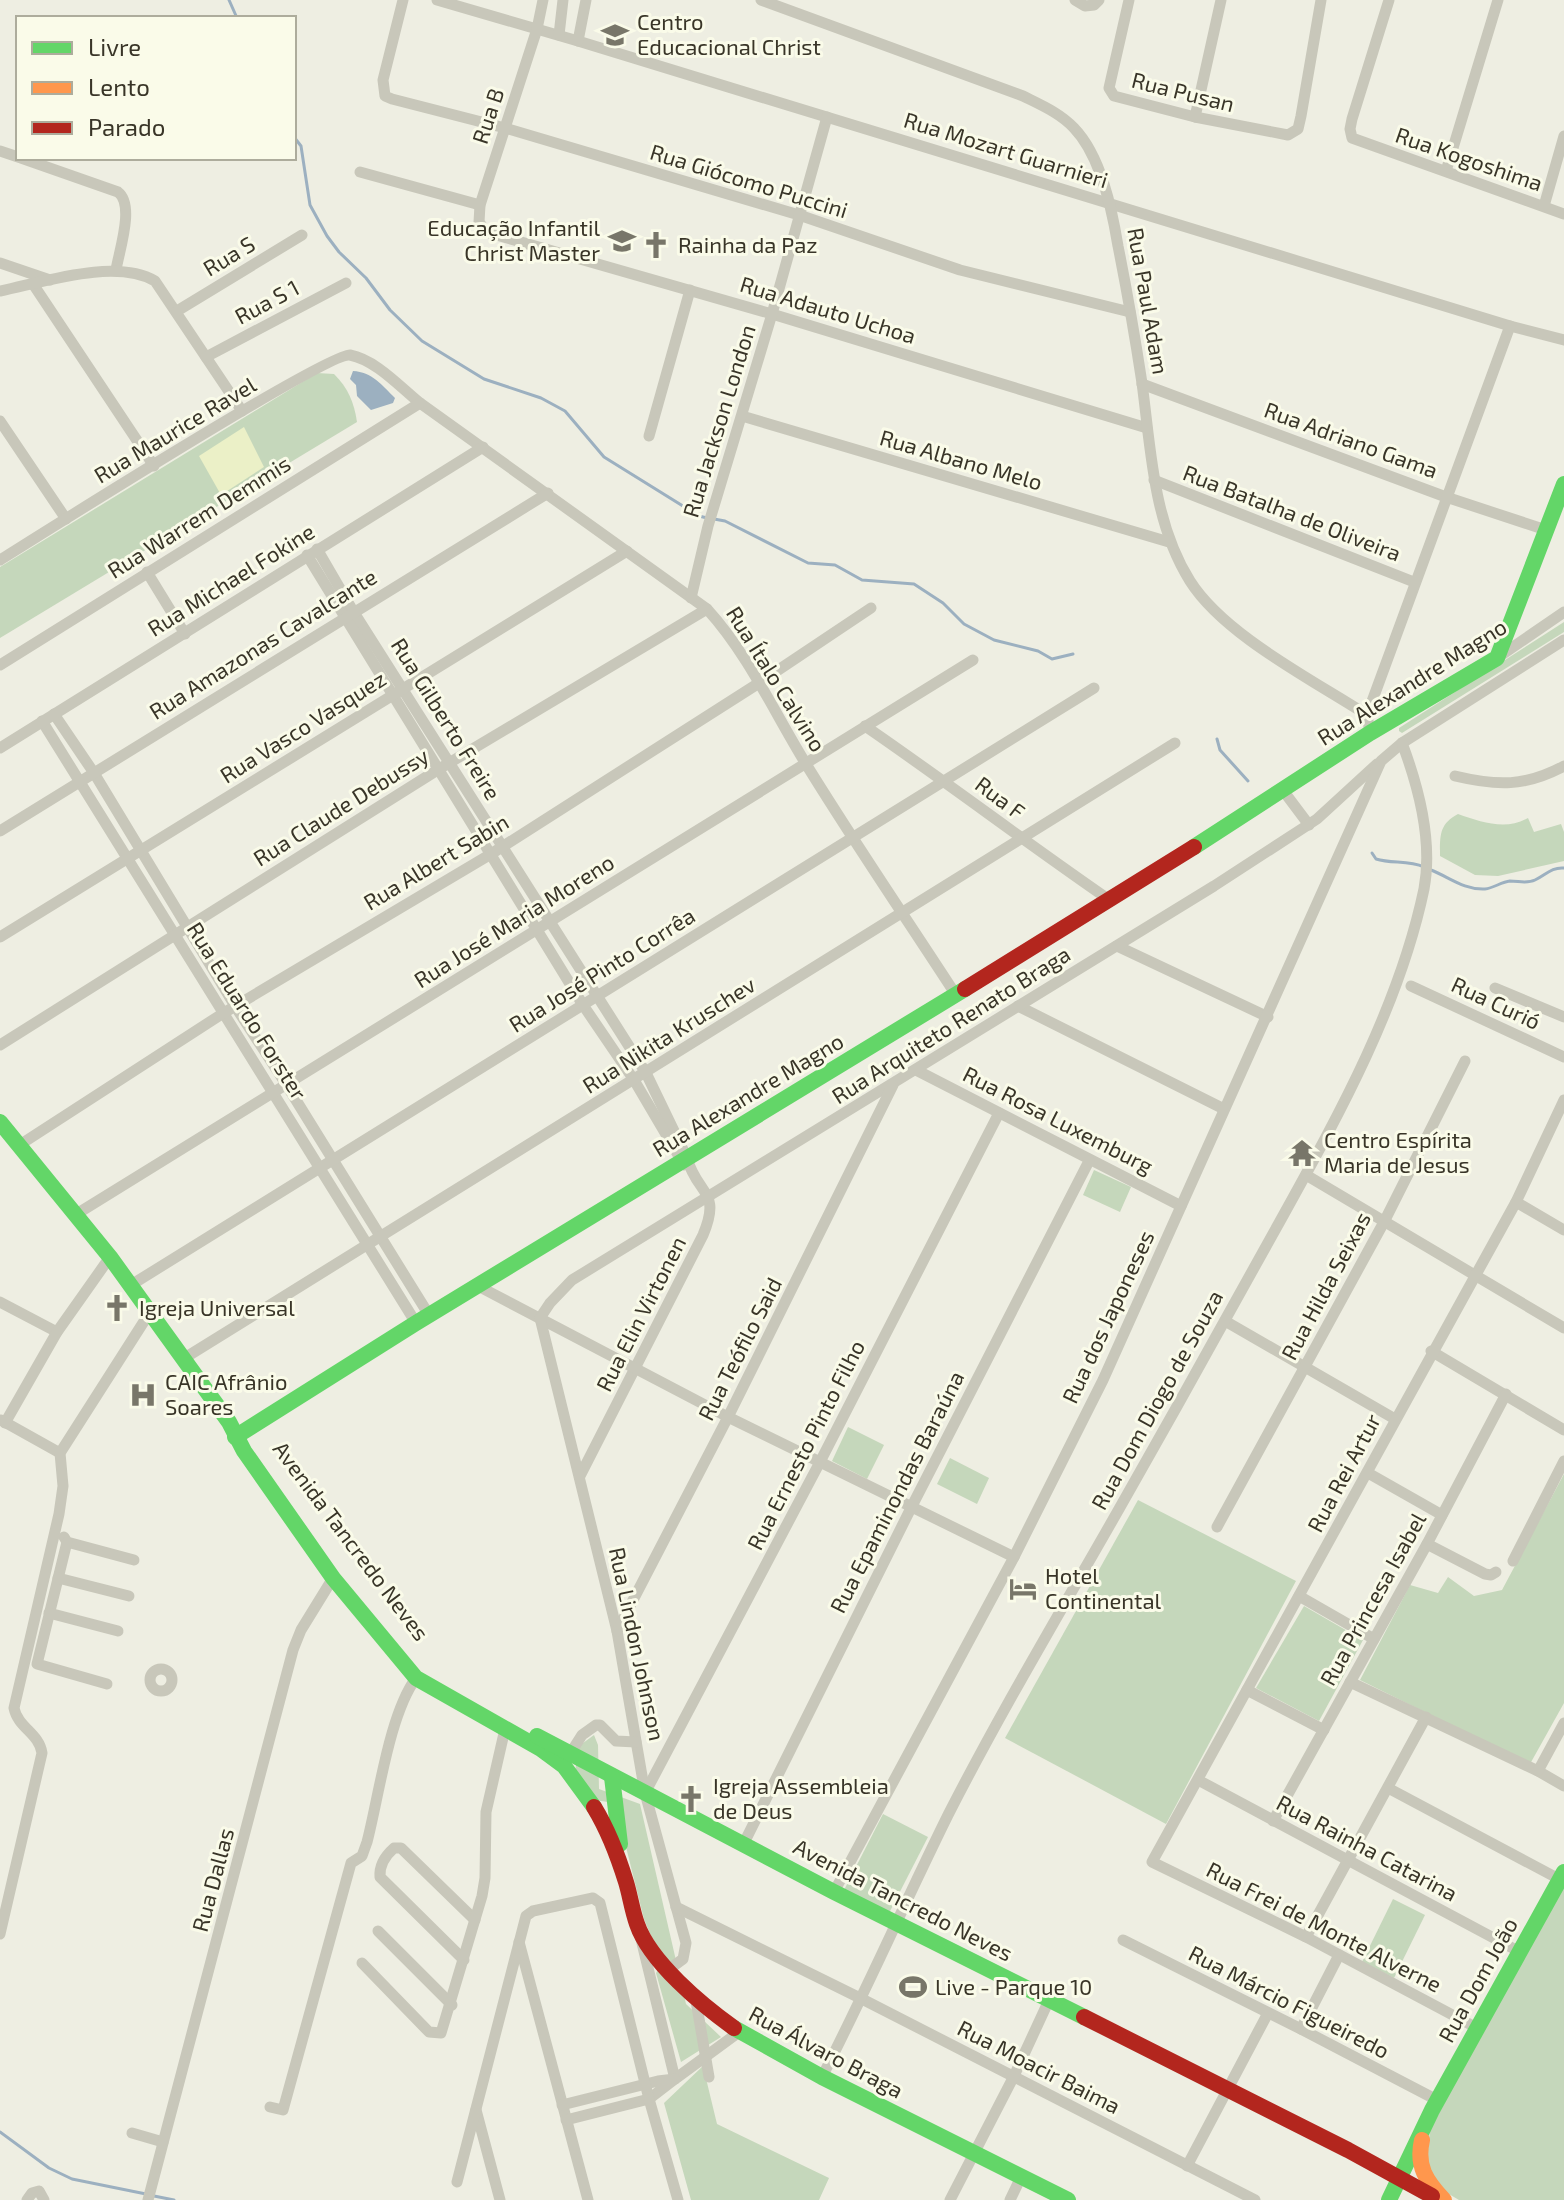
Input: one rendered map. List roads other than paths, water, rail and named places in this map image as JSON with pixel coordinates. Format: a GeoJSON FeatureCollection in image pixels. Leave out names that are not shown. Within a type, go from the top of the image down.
{"type":"FeatureCollection","features":[{"type":"Feature","properties":{"kind":"main road"},"geometry":{"type":"LineString","coordinates":[[1497,658],[1564,484]]}},
{"type":"Feature","properties":{"kind":"main road","name":"Rua Alexandre Magno"},"geometry":{"type":"LineString","coordinates":[[236,1430],[686,1163],[1111,901],[1370,733],[1497,658]]}},
{"type":"Feature","properties":{"kind":"main road","name":"Avenida Tancredo Neves"},"geometry":{"type":"LineString","coordinates":[[0,1122],[110,1257],[390,1634],[422,1670],[567,1760]]}},
{"type":"Feature","properties":{"kind":"main road","name":"Avenida Tancredo Neves"},"geometry":{"type":"LineString","coordinates":[[236,1430],[333,1578],[416,1678],[541,1749],[645,1793],[1440,2199]]}},
{"type":"Feature","properties":{"kind":"main road","name":"Rua Álvaro Braga"},"geometry":{"type":"LineString","coordinates":[[567,1760],[604,1823],[626,1881],[637,1926],[659,1960],[695,1995],[739,2032],[1068,2200]]}},
{"type":"Feature","properties":{"kind":"main road"},"geometry":{"type":"LineString","coordinates":[[612,1777],[626,1881]]}},
{"type":"Feature","properties":{"kind":"main road","name":"Rua Dom João"},"geometry":{"type":"LineString","coordinates":[[1389,2200],[1434,2105],[1562,1875]]}},
{"type":"Feature","properties":{"kind":"main road","name":"Rua Dom João"},"geometry":{"type":"LineString","coordinates":[[1434,2105],[1420,2146],[1419,2168],[1440,2199]]}},
{"type":"Feature","properties":{"kind":"main road"},"geometry":{"type":"LineString","coordinates":[[1405,2200],[1422,2195],[1440,2199]]}},
{"type":"Feature","properties":{"kind":"street","name":"Rua Giócomo Puccini"},"geometry":{"type":"LineString","coordinates":[[403,0],[383,80],[385,96],[799,215],[960,270],[1130,312]]}},
{"type":"Feature","properties":{"kind":"street","name":"Rua Mozart Guarnieri"},"geometry":{"type":"LineString","coordinates":[[437,0],[1564,340]]}},
{"type":"Feature","properties":{"kind":"street","name":"Rua B"},"geometry":{"type":"LineString","coordinates":[[480,205],[537,29],[543,0]]}},
{"type":"Feature","properties":{"kind":"street"},"geometry":{"type":"LineString","coordinates":[[559,35],[563,0]]}},
{"type":"Feature","properties":{"kind":"street"},"geometry":{"type":"LineString","coordinates":[[578,41],[586,0]]}},
{"type":"Feature","properties":{"kind":"street","name":"Rua Paul Adam"},"geometry":{"type":"LineString","coordinates":[[761,0],[1023,96],[1052,110],[1076,130],[1087,146],[1110,203],[1142,384],[1154,480],[1169,542],[1199,594],[1221,618],[1367,715]]}},
{"type":"Feature","properties":{"kind":"street"},"geometry":{"type":"LineString","coordinates":[[1075,0],[1085,6],[1094,5],[1099,0]]}},
{"type":"Feature","properties":{"kind":"street","name":"Rua Pusan"},"geometry":{"type":"LineString","coordinates":[[1129,0],[1109,88],[1114,96],[1278,135],[1288,135],[1298,129],[1321,0]]}},
{"type":"Feature","properties":{"kind":"street"},"geometry":{"type":"LineString","coordinates":[[1195,117],[1221,0]]}},
{"type":"Feature","properties":{"kind":"street","name":"Rua Kogoshima"},"geometry":{"type":"LineString","coordinates":[[1389,0],[1350,129],[1352,138],[1564,214]]}},
{"type":"Feature","properties":{"kind":"street"},"geometry":{"type":"LineString","coordinates":[[1446,171],[1498,0]]}},
{"type":"Feature","properties":{"kind":"street","name":"Rua Jackson London"},"geometry":{"type":"LineString","coordinates":[[691,598],[708,526],[827,117]]}},
{"type":"Feature","properties":{"kind":"street"},"geometry":{"type":"LineString","coordinates":[[1544,206],[1564,136]]}},
{"type":"Feature","properties":{"kind":"street"},"geometry":{"type":"LineString","coordinates":[[25,160],[124,196],[127,208],[116,270]]}},
{"type":"Feature","properties":{"kind":"street"},"geometry":{"type":"LineString","coordinates":[[360,172],[480,205]]}},
{"type":"Feature","properties":{"kind":"street","name":"Rua Adauto Uchoa"},"geometry":{"type":"LineString","coordinates":[[480,205],[478,216],[481,228],[496,236],[772,314],[1147,428]]}},
{"type":"Feature","properties":{"kind":"street","name":"Rua S"},"geometry":{"type":"LineString","coordinates":[[177,311],[302,235]]}},
{"type":"Feature","properties":{"kind":"street"},"geometry":{"type":"LineString","coordinates":[[0,263],[51,281]]}},
{"type":"Feature","properties":{"kind":"street"},"geometry":{"type":"LineString","coordinates":[[0,291],[116,270],[142,273],[155,281],[177,311],[242,411]]}},
{"type":"Feature","properties":{"kind":"street","name":"Rua S 1"},"geometry":{"type":"LineString","coordinates":[[206,357],[346,283]]}},
{"type":"Feature","properties":{"kind":"street"},"geometry":{"type":"LineString","coordinates":[[33,284],[154,466]]}},
{"type":"Feature","properties":{"kind":"street"},"geometry":{"type":"LineString","coordinates":[[649,436],[690,290]]}},
{"type":"Feature","properties":{"kind":"street"},"geometry":{"type":"LineString","coordinates":[[1370,733],[1367,715],[1510,326]]}},
{"type":"Feature","properties":{"kind":"street","name":"Rua Maurice Ravel"},"geometry":{"type":"LineString","coordinates":[[0,560],[242,411],[341,355],[349,355],[374,367]]}},
{"type":"Feature","properties":{"kind":"street","name":"Rua Ítalo Calvino"},"geometry":{"type":"LineString","coordinates":[[374,367],[707,609],[759,683],[806,764],[956,995]]}},
{"type":"Feature","properties":{"kind":"street","name":"Rua Adriano Gama"},"geometry":{"type":"LineString","coordinates":[[1142,384],[1446,497],[1546,530]]}},
{"type":"Feature","properties":{"kind":"street","name":"Rua Warrem Demmis"},"geometry":{"type":"LineString","coordinates":[[0,665],[420,403]]}},
{"type":"Feature","properties":{"kind":"street","name":"Rua Albano Melo"},"geometry":{"type":"LineString","coordinates":[[742,416],[1169,542]]}},
{"type":"Feature","properties":{"kind":"street"},"geometry":{"type":"LineString","coordinates":[[0,421],[66,519]]}},
{"type":"Feature","properties":{"kind":"street","name":"Rua Michael Fokine"},"geometry":{"type":"LineString","coordinates":[[0,748],[483,447]]}},
{"type":"Feature","properties":{"kind":"street","name":"Rua Batalha de Oliveira"},"geometry":{"type":"LineString","coordinates":[[1154,480],[1414,582]]}},
{"type":"Feature","properties":{"kind":"street","name":"Rua Amazonas Cavalcante"},"geometry":{"type":"LineString","coordinates":[[0,831],[548,493]]}},
{"type":"Feature","properties":{"kind":"street","name":"Rua Vasco Vasquez"},"geometry":{"type":"LineString","coordinates":[[0,937],[627,551]]}},
{"type":"Feature","properties":{"kind":"street","name":"Rua Gilberto Freire"},"geometry":{"type":"LineString","coordinates":[[312,552],[397,692],[439,769],[583,1005],[686,1163]]}},
{"type":"Feature","properties":{"kind":"street"},"geometry":{"type":"LineString","coordinates":[[147,572],[185,634]]}},
{"type":"Feature","properties":{"kind":"street","name":"Rua Albert Sabin"},"geometry":{"type":"LineString","coordinates":[[18,1146],[222,1014],[491,854],[871,608]]}},
{"type":"Feature","properties":{"kind":"street","name":"Rua Claude Debussy"},"geometry":{"type":"LineString","coordinates":[[0,1045],[439,769],[707,609]]}},
{"type":"Feature","properties":{"kind":"street","name":"Rua Alexandre Magno"},"geometry":{"type":"LineString","coordinates":[[1497,658],[1564,612]]}},
{"type":"Feature","properties":{"kind":"street"},"geometry":{"type":"LineString","coordinates":[[1398,746],[1564,640]]}},
{"type":"Feature","properties":{"kind":"street","name":"Rua José Maria Moreno"},"geometry":{"type":"LineString","coordinates":[[75,1215],[973,660]]}},
{"type":"Feature","properties":{"kind":"street","name":"Rua José Pinto Corrêa"},"geometry":{"type":"LineString","coordinates":[[131,1285],[1094,688]]}},
{"type":"Feature","properties":{"kind":"street","name":"Rua Gilberto Freire"},"geometry":{"type":"LineString","coordinates":[[397,692],[451,762],[646,1073],[686,1163]]}},
{"type":"Feature","properties":{"kind":"street","name":"Rua Eduardo Forster"},"geometry":{"type":"LineString","coordinates":[[54,714],[94,773],[380,1237],[422,1319]]}},
{"type":"Feature","properties":{"kind":"street","name":"Rua Eduardo Forster"},"geometry":{"type":"LineString","coordinates":[[42,721],[176,933],[222,1014],[369,1243],[422,1319]]}},
{"type":"Feature","properties":{"kind":"street","name":"Rua F"},"geometry":{"type":"LineString","coordinates":[[865,726],[1111,901]]}},
{"type":"Feature","properties":{"kind":"street","name":"Rua Nikita Kruschev"},"geometry":{"type":"LineString","coordinates":[[183,1359],[1175,743]]}},
{"type":"Feature","properties":{"kind":"street","name":"Rua dos Japoneses"},"geometry":{"type":"LineString","coordinates":[[834,1892],[1014,1557],[1103,1380],[1381,761],[1398,746]]}},
{"type":"Feature","properties":{"kind":"street","name":"Rua Dom Diogo de Souza"},"geometry":{"type":"LineString","coordinates":[[822,2077],[948,1815],[995,1727],[1225,1321],[1353,1084],[1408,952],[1424,886],[1426,844],[1418,788],[1398,746]]}},
{"type":"Feature","properties":{"kind":"street","name":"Rua Arquiteto Renato Braga"},"geometry":{"type":"LineString","coordinates":[[540,1318],[572,1280],[1309,825],[1381,761]]}},
{"type":"Feature","properties":{"kind":"street"},"geometry":{"type":"LineString","coordinates":[[1455,776],[1506,784],[1538,778],[1564,766]]}},
{"type":"Feature","properties":{"kind":"street"},"geometry":{"type":"LineString","coordinates":[[1282,789],[1309,825]]}},
{"type":"Feature","properties":{"kind":"street"},"geometry":{"type":"LineString","coordinates":[[1117,946],[1268,1017]]}},
{"type":"Feature","properties":{"kind":"street","name":"Rua Curió"},"geometry":{"type":"LineString","coordinates":[[1411,986],[1564,1057]]}},
{"type":"Feature","properties":{"kind":"street","name":"Rua Curió"},"geometry":{"type":"LineString","coordinates":[[1495,988],[1564,1017]]}},
{"type":"Feature","properties":{"kind":"street"},"geometry":{"type":"LineString","coordinates":[[1018,1006],[1224,1109]]}},
{"type":"Feature","properties":{"kind":"street","name":"Rua Hilda Seixas"},"geometry":{"type":"LineString","coordinates":[[1217,1527],[1384,1222],[1465,1061]]}},
{"type":"Feature","properties":{"kind":"street","name":"Rua Rosa Luxemburg"},"geometry":{"type":"LineString","coordinates":[[916,1070],[1181,1206]]}},
{"type":"Feature","properties":{"kind":"street","name":"Rua Teófilo Said"},"geometry":{"type":"LineString","coordinates":[[617,1631],[728,1417],[894,1083]]}},
{"type":"Feature","properties":{"kind":"street","name":"Rua Rei Artur"},"geometry":{"type":"LineString","coordinates":[[1152,1862],[1368,1473],[1431,1351],[1516,1202],[1564,1100]]}},
{"type":"Feature","properties":{"kind":"street","name":"Rua Ernesto Pinto Filho"},"geometry":{"type":"LineString","coordinates":[[645,1793],[999,1113]]}},
{"type":"Feature","properties":{"kind":"street","name":"Rua Epaminondas Baraúna"},"geometry":{"type":"LineString","coordinates":[[744,1843],[1089,1161]]}},
{"type":"Feature","properties":{"kind":"street"},"geometry":{"type":"LineString","coordinates":[[686,1163],[709,1198]]}},
{"type":"Feature","properties":{"kind":"street"},"geometry":{"type":"LineString","coordinates":[[1306,1175],[1564,1328]]}},
{"type":"Feature","properties":{"kind":"street","name":"Rua Elin Virtonen"},"geometry":{"type":"LineString","coordinates":[[580,1476],[703,1235],[712,1211],[709,1198]]}},
{"type":"Feature","properties":{"kind":"street"},"geometry":{"type":"LineString","coordinates":[[1516,1202],[1564,1230]]}},
{"type":"Feature","properties":{"kind":"street"},"geometry":{"type":"LineString","coordinates":[[60,1453],[3,1421],[57,1332],[110,1257]]}},
{"type":"Feature","properties":{"kind":"street"},"geometry":{"type":"LineString","coordinates":[[478,1286],[728,1417],[1014,1557]]}},
{"type":"Feature","properties":{"kind":"street"},"geometry":{"type":"LineString","coordinates":[[0,1302],[57,1332]]}},
{"type":"Feature","properties":{"kind":"street"},"geometry":{"type":"LineString","coordinates":[[0,1934],[42,1753],[37,1738],[15,1716],[14,1708],[55,1532],[63,1486],[60,1453],[150,1312]]}},
{"type":"Feature","properties":{"kind":"street","name":"Rua Lindon Johnson"},"geometry":{"type":"LineString","coordinates":[[540,1318],[617,1631],[645,1793],[686,1951],[683,1959],[668,1970]]}},
{"type":"Feature","properties":{"kind":"street"},"geometry":{"type":"LineString","coordinates":[[1225,1321],[1395,1419]]}},
{"type":"Feature","properties":{"kind":"street"},"geometry":{"type":"LineString","coordinates":[[1431,1351],[1564,1430]]}},
{"type":"Feature","properties":{"kind":"street","name":"Rua Princesa Isabel"},"geometry":{"type":"LineString","coordinates":[[1273,1821],[1427,1544],[1506,1394]]}},
{"type":"Feature","properties":{"kind":"street"},"geometry":{"type":"LineString","coordinates":[[1513,1561],[1564,1461]]}},
{"type":"Feature","properties":{"kind":"street"},"geometry":{"type":"LineString","coordinates":[[1368,1473],[1442,1515]]}},
{"type":"Feature","properties":{"kind":"street"},"geometry":{"type":"LineString","coordinates":[[55,1532],[66,1538],[67,1542],[37,1664],[107,1684]]}},
{"type":"Feature","properties":{"kind":"street"},"geometry":{"type":"LineString","coordinates":[[67,1542],[134,1560]]}},
{"type":"Feature","properties":{"kind":"street"},"geometry":{"type":"LineString","coordinates":[[1427,1544],[1485,1574],[1496,1572]]}},
{"type":"Feature","properties":{"kind":"street"},"geometry":{"type":"LineString","coordinates":[[58,1578],[129,1596]]}},
{"type":"Feature","properties":{"kind":"street","name":"Rua Dallas"},"geometry":{"type":"LineString","coordinates":[[150,2194],[293,1650],[301,1630],[333,1578]]}},
{"type":"Feature","properties":{"kind":"street"},"geometry":{"type":"LineString","coordinates":[[1299,1596],[1374,1639]]}},
{"type":"Feature","properties":{"kind":"street"},"geometry":{"type":"LineString","coordinates":[[49,1613],[118,1631]]}},
{"type":"Feature","properties":{"kind":"street"},"geometry":{"type":"LineString","coordinates":[[270,2107],[283,2110],[351,1863],[362,1856],[367,1842],[388,1751],[404,1699],[416,1678]]}},
{"type":"Feature","properties":{"kind":"street"},"geometry":{"type":"LineString","coordinates":[[1350,1682],[1564,1786]]}},
{"type":"Feature","properties":{"kind":"street"},"geometry":{"type":"LineString","coordinates":[[1247,1690],[1324,1730]]}},
{"type":"Feature","properties":{"kind":"street"},"geometry":{"type":"LineString","coordinates":[[1306,1937],[1426,1717]]}},
{"type":"Feature","properties":{"kind":"street"},"geometry":{"type":"LineString","coordinates":[[1538,1771],[1564,1723]]}},
{"type":"Feature","properties":{"kind":"street"},"geometry":{"type":"LineString","coordinates":[[567,1760],[582,1735],[596,1725],[600,1725],[616,1741],[636,1742]]}},
{"type":"Feature","properties":{"kind":"street"},"geometry":{"type":"LineString","coordinates":[[362,1963],[429,2032],[441,2033],[444,2030],[485,1878],[486,1812],[505,1729]]}},
{"type":"Feature","properties":{"kind":"street","name":"Rua Rainha Catarina"},"geometry":{"type":"LineString","coordinates":[[1198,1780],[1518,1951]]}},
{"type":"Feature","properties":{"kind":"street"},"geometry":{"type":"LineString","coordinates":[[1388,1788],[1562,1875]]}},
{"type":"Feature","properties":{"kind":"street"},"geometry":{"type":"LineString","coordinates":[[464,1960],[380,1877],[379,1870],[385,1856],[394,1848],[401,1848],[475,1920]]}},
{"type":"Feature","properties":{"kind":"street","name":"Rua Frei de Monte Alverne"},"geometry":{"type":"LineString","coordinates":[[1152,1862],[1306,1937],[1477,2028]]}},
{"type":"Feature","properties":{"kind":"street"},"geometry":{"type":"LineString","coordinates":[[457,2182],[524,1921],[533,1911],[593,1898],[600,1903],[645,2084],[678,2200]]}},
{"type":"Feature","properties":{"kind":"street","name":"Rua Moacir Baima"},"geometry":{"type":"LineString","coordinates":[[676,1907],[1255,2200]]}},
{"type":"Feature","properties":{"kind":"street"},"geometry":{"type":"LineString","coordinates":[[637,1926],[675,2079]]}},
{"type":"Feature","properties":{"kind":"street"},"geometry":{"type":"LineString","coordinates":[[378,1931],[452,2005]]}},
{"type":"Feature","properties":{"kind":"street","name":"Rua Márcio Figueiredo"},"geometry":{"type":"LineString","coordinates":[[1123,1940],[1301,2029],[1434,2105]]}},
{"type":"Feature","properties":{"kind":"street"},"geometry":{"type":"LineString","coordinates":[[519,1941],[588,2200]]}},
{"type":"Feature","properties":{"kind":"street"},"geometry":{"type":"LineString","coordinates":[[1301,2029],[1339,1955]]}},
{"type":"Feature","properties":{"kind":"street"},"geometry":{"type":"LineString","coordinates":[[695,1995],[709,2077]]}},
{"type":"Feature","properties":{"kind":"street"},"geometry":{"type":"LineString","coordinates":[[950,2200],[1050,1998]]}},
{"type":"Feature","properties":{"kind":"street"},"geometry":{"type":"LineString","coordinates":[[1187,2166],[1268,2013]]}},
{"type":"Feature","properties":{"kind":"street"},"geometry":{"type":"LineString","coordinates":[[566,2120],[649,2099],[739,2032]]}},
{"type":"Feature","properties":{"kind":"street"},"geometry":{"type":"LineString","coordinates":[[562,2105],[675,2079]]}},
{"type":"Feature","properties":{"kind":"street"},"geometry":{"type":"LineString","coordinates":[[476,2110],[500,2200]]}},
{"type":"Feature","properties":{"kind":"street"},"geometry":{"type":"LineString","coordinates":[[132,2133],[163,2142]]}},
{"type":"Feature","properties":{"kind":"street"},"geometry":{"type":"LineString","coordinates":[[1010,2200],[1022,2175]]}},
{"type":"Feature","properties":{"kind":"street"},"geometry":{"type":"LineString","coordinates":[[27,2200],[32,2193],[39,2191],[44,2200]]}},
{"type":"Feature","properties":{"kind":"water"},"geometry":{"type":"Polygon","coordinates":[[[353,371],[376,380],[395,398],[393,403],[371,410],[357,396],[356,385],[350,379],[353,371]]]}},
{"type":"Feature","properties":{"kind":"waterway"},"geometry":{"type":"LineString","coordinates":[[229,0],[236,16]]}},
{"type":"Feature","properties":{"kind":"waterway"},"geometry":{"type":"LineString","coordinates":[[296,140],[301,146],[310,205],[327,236],[366,278],[390,310],[422,341],[484,379],[541,398],[565,411],[604,457],[707,518]]}},
{"type":"Feature","properties":{"kind":"waterway"},"geometry":{"type":"LineString","coordinates":[[714,519],[725,521],[808,563],[835,565],[862,580],[914,584],[943,603],[964,624],[994,640],[1038,651],[1052,659],[1073,654]]}},
{"type":"Feature","properties":{"kind":"waterway"},"geometry":{"type":"LineString","coordinates":[[1217,739],[1220,750],[1248,781]]}},
{"type":"Feature","properties":{"kind":"waterway"},"geometry":{"type":"LineString","coordinates":[[1372,853],[1376,859],[1424,867]]}},
{"type":"Feature","properties":{"kind":"waterway"},"geometry":{"type":"LineString","coordinates":[[1431,870],[1463,885],[1485,889],[1510,881],[1532,881],[1552,870],[1564,868]]}},
{"type":"Feature","properties":{"kind":"waterway"},"geometry":{"type":"LineString","coordinates":[[0,2132],[49,2168],[72,2179],[146,2194]]}},
{"type":"Feature","properties":{"kind":"waterway"},"geometry":{"type":"LineString","coordinates":[[154,2196],[174,2200]]}},
{"type":"Feature","properties":{"kind":"place","name":"Centro Educacional Christ"},"geometry":{"type":"Point","coordinates":[615,35]}},
{"type":"Feature","properties":{"kind":"place","name":"Educação Infantil Christ Master"},"geometry":{"type":"Point","coordinates":[622,241]}},
{"type":"Feature","properties":{"kind":"place","name":"Rainha da Paz"},"geometry":{"type":"Point","coordinates":[656,245]}},
{"type":"Feature","properties":{"kind":"place","name":"Centro Espírita Maria de Jesus"},"geometry":{"type":"Point","coordinates":[1302,1153]}},
{"type":"Feature","properties":{"kind":"place","name":"Igreja Universal"},"geometry":{"type":"Point","coordinates":[117,1308]}},
{"type":"Feature","properties":{"kind":"place","name":"CAIC Afrânio Soares"},"geometry":{"type":"Point","coordinates":[143,1395]}},
{"type":"Feature","properties":{"kind":"place","name":"Hotel Continental"},"geometry":{"type":"Point","coordinates":[1023,1589]}},
{"type":"Feature","properties":{"kind":"place","name":"Igreja Assembleia de Deus"},"geometry":{"type":"Point","coordinates":[691,1799]}},
{"type":"Feature","properties":{"kind":"place","name":"Live - Parque 10"},"geometry":{"type":"Point","coordinates":[913,1987]}}]}
